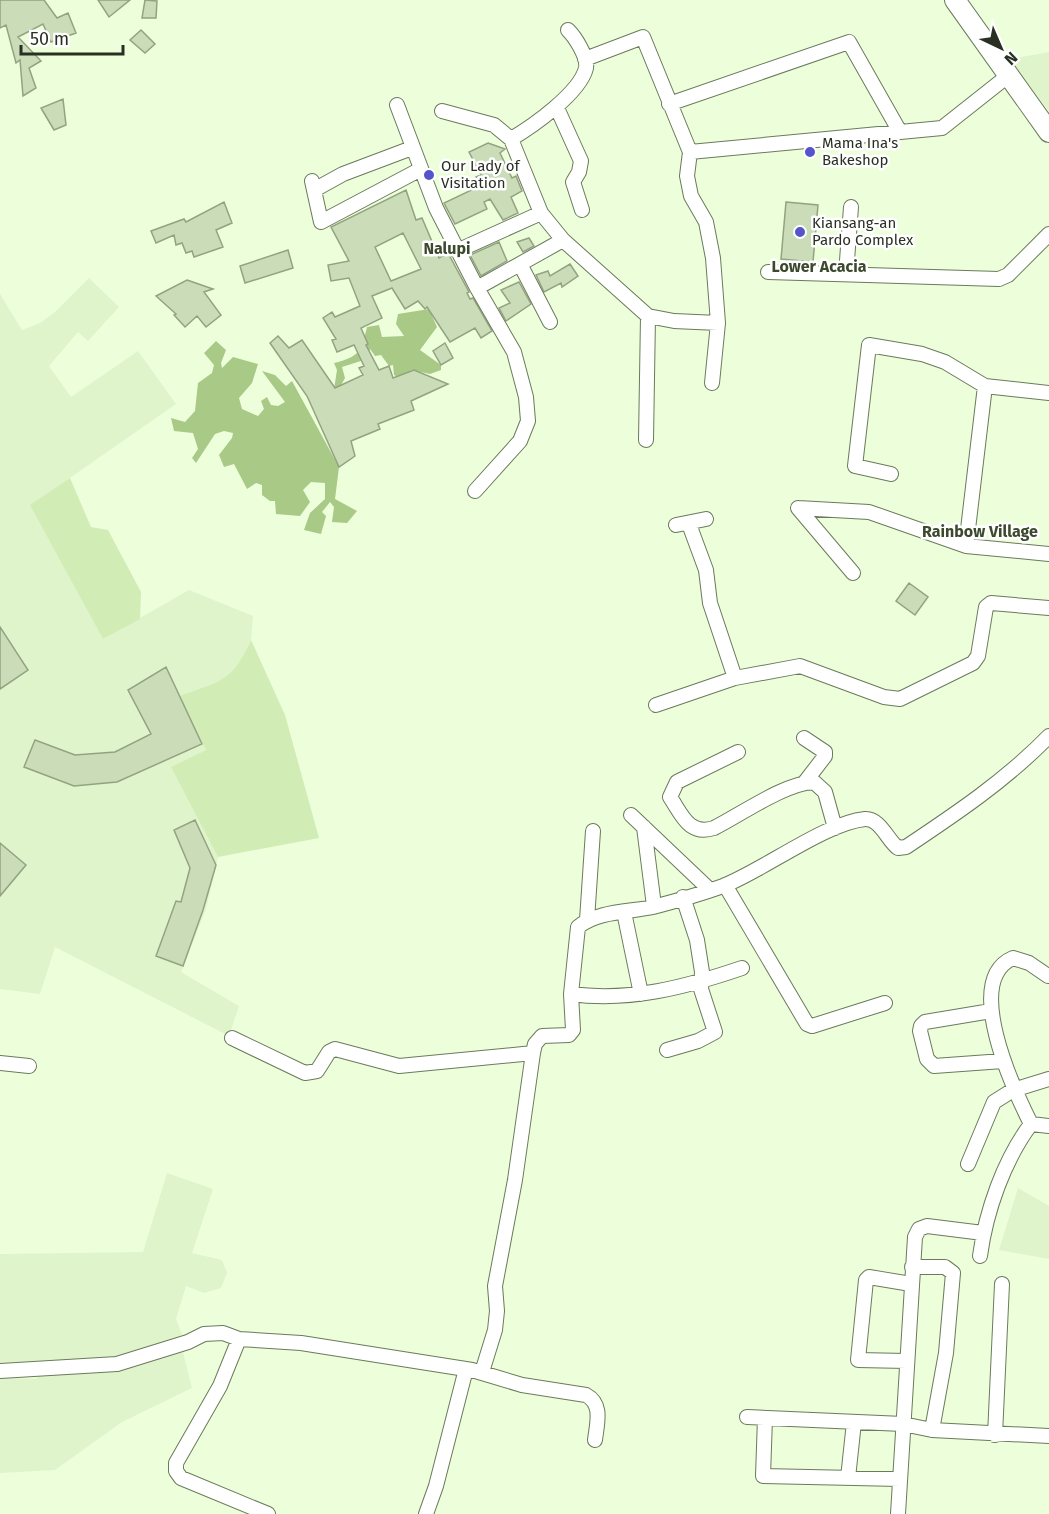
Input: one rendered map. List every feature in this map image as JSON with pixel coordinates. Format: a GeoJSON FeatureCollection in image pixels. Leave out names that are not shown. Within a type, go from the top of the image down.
{"type":"FeatureCollection","features":[{"type":"Feature","properties":{"kind":"street"},"geometry":{"type":"LineString","coordinates":[[955,0],[1049,132]]}},
{"type":"Feature","properties":{"kind":"street"},"geometry":{"type":"LineString","coordinates":[[511,140],[557,108],[583,73],[585,59],[568,30]]}},
{"type":"Feature","properties":{"kind":"street"},"geometry":{"type":"LineString","coordinates":[[585,59],[643,37],[690,152],[687,176],[691,196],[706,222],[713,258],[718,323],[712,383]]}},
{"type":"Feature","properties":{"kind":"street"},"geometry":{"type":"LineString","coordinates":[[669,104],[849,42],[900,132]]}},
{"type":"Feature","properties":{"kind":"street"},"geometry":{"type":"LineString","coordinates":[[690,152],[942,128],[1009,75]]}},
{"type":"Feature","properties":{"kind":"street"},"geometry":{"type":"LineString","coordinates":[[397,105],[412,148],[457,251],[514,352],[528,411],[528,421],[520,441],[476,491]]}},
{"type":"Feature","properties":{"kind":"street"},"geometry":{"type":"LineString","coordinates":[[557,108],[580,156],[581,166],[573,182],[582,210]]}},
{"type":"Feature","properties":{"kind":"street"},"geometry":{"type":"LineString","coordinates":[[442,111],[494,125],[511,140],[542,213],[563,240],[648,316],[674,321],[718,323]]}},
{"type":"Feature","properties":{"kind":"street"},"geometry":{"type":"LineString","coordinates":[[412,148],[313,185],[321,222],[421,169]]}},
{"type":"Feature","properties":{"kind":"street"},"geometry":{"type":"LineString","coordinates":[[846,274],[851,207]]}},
{"type":"Feature","properties":{"kind":"street"},"geometry":{"type":"LineString","coordinates":[[457,251],[542,213]]}},
{"type":"Feature","properties":{"kind":"street"},"geometry":{"type":"LineString","coordinates":[[768,272],[999,279],[1008,275],[1049,234]]}},
{"type":"Feature","properties":{"kind":"street"},"geometry":{"type":"LineString","coordinates":[[477,288],[563,240]]}},
{"type":"Feature","properties":{"kind":"street"},"geometry":{"type":"LineString","coordinates":[[520,264],[550,322]]}},
{"type":"Feature","properties":{"kind":"street"},"geometry":{"type":"LineString","coordinates":[[646,440],[648,316]]}},
{"type":"Feature","properties":{"kind":"street"},"geometry":{"type":"LineString","coordinates":[[891,474],[855,466],[869,345],[945,362],[985,386],[1049,393]]}},
{"type":"Feature","properties":{"kind":"street"},"geometry":{"type":"LineString","coordinates":[[966,546],[985,386]]}},
{"type":"Feature","properties":{"kind":"street"},"geometry":{"type":"LineString","coordinates":[[853,573],[798,508],[868,512],[966,546],[1049,554]]}},
{"type":"Feature","properties":{"kind":"street"},"geometry":{"type":"LineString","coordinates":[[706,519],[682,524],[706,570],[710,603],[735,678]]}},
{"type":"Feature","properties":{"kind":"street"},"geometry":{"type":"LineString","coordinates":[[656,705],[735,678],[800,666],[884,698],[900,699],[973,663],[978,656],[986,607],[991,603],[1049,608]]}},
{"type":"Feature","properties":{"kind":"street"},"geometry":{"type":"LineString","coordinates":[[482,1372],[495,1330],[497,1311],[495,1286],[515,1180],[533,1053],[535,1044],[542,1036],[569,1035],[573,1030],[571,994],[578,927],[587,920],[654,906],[725,885],[836,828],[866,819],[872,820],[891,844],[898,848],[906,847],[973,802],[1026,760],[1049,736]]}},
{"type":"Feature","properties":{"kind":"street"},"geometry":{"type":"LineString","coordinates":[[738,752],[677,783],[673,788],[670,797],[691,828],[702,832],[714,828],[805,782],[825,756],[825,752],[804,738]]}},
{"type":"Feature","properties":{"kind":"street"},"geometry":{"type":"LineString","coordinates":[[805,782],[814,782],[825,792],[836,828]]}},
{"type":"Feature","properties":{"kind":"street"},"geometry":{"type":"LineString","coordinates":[[631,815],[710,890]]}},
{"type":"Feature","properties":{"kind":"street"},"geometry":{"type":"LineString","coordinates":[[644,827],[654,906]]}},
{"type":"Feature","properties":{"kind":"street"},"geometry":{"type":"LineString","coordinates":[[587,920],[593,831]]}},
{"type":"Feature","properties":{"kind":"street"},"geometry":{"type":"LineString","coordinates":[[725,885],[807,1024],[812,1026],[885,1003]]}},
{"type":"Feature","properties":{"kind":"street"},"geometry":{"type":"LineString","coordinates":[[667,1050],[698,1041],[715,1032],[702,994],[701,960],[683,897]]}},
{"type":"Feature","properties":{"kind":"street"},"geometry":{"type":"LineString","coordinates":[[624,912],[641,994]]}},
{"type":"Feature","properties":{"kind":"street"},"geometry":{"type":"LineString","coordinates":[[1031,1124],[1013,1090],[1003,1061],[992,1011],[991,986],[1006,961],[1013,958],[1029,963],[1048,976]]}},
{"type":"Feature","properties":{"kind":"street"},"geometry":{"type":"LineString","coordinates":[[571,994],[606,997],[641,994],[701,982],[742,968]]}},
{"type":"Feature","properties":{"kind":"street"},"geometry":{"type":"LineString","coordinates":[[992,1011],[925,1022],[920,1031],[927,1059],[934,1066],[1003,1061]]}},
{"type":"Feature","properties":{"kind":"street"},"geometry":{"type":"LineString","coordinates":[[232,1038],[305,1073],[318,1071],[329,1052],[335,1049],[399,1066],[533,1053]]}},
{"type":"Feature","properties":{"kind":"street"},"geometry":{"type":"LineString","coordinates":[[0,1063],[28,1066]]}},
{"type":"Feature","properties":{"kind":"street"},"geometry":{"type":"LineString","coordinates":[[968,1164],[986,1116],[994,1102],[1013,1090],[1049,1079]]}},
{"type":"Feature","properties":{"kind":"street"},"geometry":{"type":"LineString","coordinates":[[1031,1124],[1049,1126]]}},
{"type":"Feature","properties":{"kind":"street"},"geometry":{"type":"LineString","coordinates":[[980,1256],[983,1233],[1018,1140],[1031,1124]]}},
{"type":"Feature","properties":{"kind":"street"},"geometry":{"type":"LineString","coordinates":[[898,1514],[915,1237],[919,1229],[927,1226],[983,1233]]}},
{"type":"Feature","properties":{"kind":"street"},"geometry":{"type":"LineString","coordinates":[[912,1267],[945,1267],[953,1274],[946,1353],[932,1430]]}},
{"type":"Feature","properties":{"kind":"street"},"geometry":{"type":"LineString","coordinates":[[907,1361],[858,1359],[866,1280],[869,1277],[911,1284]]}},
{"type":"Feature","properties":{"kind":"street"},"geometry":{"type":"LineString","coordinates":[[995,1435],[1002,1284]]}},
{"type":"Feature","properties":{"kind":"street"},"geometry":{"type":"LineString","coordinates":[[0,1371],[117,1364],[188,1342],[204,1334],[223,1333],[239,1339],[301,1343],[466,1369],[522,1385],[586,1395],[594,1399],[598,1407],[596,1440]]}},
{"type":"Feature","properties":{"kind":"street"},"geometry":{"type":"LineString","coordinates":[[239,1339],[220,1386],[176,1463],[176,1471],[181,1478],[268,1514]]}},
{"type":"Feature","properties":{"kind":"street"},"geometry":{"type":"LineString","coordinates":[[426,1514],[436,1486],[466,1369]]}},
{"type":"Feature","properties":{"kind":"street"},"geometry":{"type":"LineString","coordinates":[[747,1417],[903,1424],[932,1430],[1049,1436]]}},
{"type":"Feature","properties":{"kind":"street"},"geometry":{"type":"LineString","coordinates":[[765,1418],[763,1476],[900,1479]]}},
{"type":"Feature","properties":{"kind":"street"},"geometry":{"type":"LineString","coordinates":[[848,1478],[854,1422]]}},
{"type":"Feature","properties":{"kind":"shaded area"},"geometry":{"type":"Polygon","coordinates":[[[1049,52],[1049,111],[1010,59],[1049,52]]]}},
{"type":"Feature","properties":{"kind":"shaded area"},"geometry":{"type":"Polygon","coordinates":[[[89,278],[119,307],[88,341],[78,332],[49,366],[71,397],[138,351],[176,404],[31,505],[103,639],[189,590],[253,616],[251,640],[242,660],[229,677],[180,696],[206,750],[172,767],[218,857],[206,909],[181,972],[239,1006],[229,1036],[55,947],[40,994],[0,989],[0,294],[22,330],[40,323],[55,312],[89,278]]]}},
{"type":"Feature","properties":{"kind":"shaded area"},"geometry":{"type":"Polygon","coordinates":[[[70,478],[91,527],[108,530],[141,592],[140,619],[103,639],[30,505],[70,478]]]}},
{"type":"Feature","properties":{"kind":"shaded area"},"geometry":{"type":"Polygon","coordinates":[[[251,640],[285,715],[319,838],[218,857],[171,767],[206,750],[180,696],[224,678],[238,665],[251,640]]]}},
{"type":"Feature","properties":{"kind":"shaded area"},"geometry":{"type":"Polygon","coordinates":[[[167,1173],[213,1189],[192,1253],[222,1260],[227,1273],[221,1288],[204,1293],[186,1286],[176,1319],[182,1335],[117,1360],[0,1368],[0,1254],[143,1252],[167,1173]]]}},
{"type":"Feature","properties":{"kind":"shaded area"},"geometry":{"type":"Polygon","coordinates":[[[1018,1188],[1049,1206],[1049,1259],[999,1250],[1018,1188]]]}},
{"type":"Feature","properties":{"kind":"shaded area"},"geometry":{"type":"Polygon","coordinates":[[[183,1352],[192,1388],[122,1422],[55,1470],[0,1473],[0,1378],[36,1379],[38,1376],[108,1371],[183,1352]]]}},
{"type":"Feature","properties":{"kind":"green space"},"geometry":{"type":"Polygon","coordinates":[[[429,309],[437,327],[420,350],[441,365],[441,370],[430,374],[411,370],[412,379],[405,381],[394,375],[393,365],[389,366],[381,355],[375,356],[370,349],[367,359],[342,367],[345,378],[339,389],[334,389],[337,370],[334,363],[354,356],[358,352],[367,327],[379,325],[382,337],[404,336],[396,324],[398,314],[429,309]]]}},
{"type":"Feature","properties":{"kind":"green space"},"geometry":{"type":"Polygon","coordinates":[[[216,341],[226,350],[221,363],[222,368],[233,357],[258,364],[252,383],[239,398],[242,409],[258,416],[264,409],[261,401],[267,397],[271,405],[278,406],[285,402],[262,371],[275,375],[286,386],[292,381],[339,467],[335,499],[357,511],[347,523],[332,522],[334,507],[330,502],[322,512],[326,516],[321,534],[304,530],[310,513],[325,499],[325,483],[311,482],[303,490],[310,502],[300,516],[276,514],[275,501],[270,501],[262,495],[262,485],[256,483],[247,489],[234,464],[224,467],[219,455],[232,438],[233,433],[224,431],[215,434],[196,463],[192,458],[198,449],[193,433],[174,431],[171,418],[185,422],[195,411],[198,383],[212,373],[214,365],[204,353],[216,341]]]}},
{"type":"Feature","properties":{"kind":"building"},"geometry":{"type":"Polygon","coordinates":[[[0,0],[44,0],[57,18],[68,13],[76,33],[51,42],[43,24],[18,37],[41,61],[29,68],[36,88],[23,96],[20,60],[16,63],[6,25],[0,28],[0,0]]]}},
{"type":"Feature","properties":{"kind":"building"},"geometry":{"type":"Polygon","coordinates":[[[98,0],[130,0],[109,17],[98,0]]]}},
{"type":"Feature","properties":{"kind":"building"},"geometry":{"type":"Polygon","coordinates":[[[145,0],[157,1],[156,18],[142,18],[145,0]]]}},
{"type":"Feature","properties":{"kind":"building"},"geometry":{"type":"Polygon","coordinates":[[[141,30],[155,44],[145,53],[130,40],[141,30]]]}},
{"type":"Feature","properties":{"kind":"building"},"geometry":{"type":"Polygon","coordinates":[[[63,99],[66,125],[54,130],[41,108],[63,99]]]}},
{"type":"Feature","properties":{"kind":"building"},"geometry":{"type":"Polygon","coordinates":[[[488,143],[505,149],[500,153],[512,178],[516,176],[522,191],[511,197],[518,213],[503,220],[490,199],[484,202],[487,209],[455,224],[444,203],[480,186],[476,177],[481,175],[469,152],[488,143]]]}},
{"type":"Feature","properties":{"kind":"building"},"geometry":{"type":"Polygon","coordinates":[[[406,190],[416,220],[422,218],[439,258],[448,253],[469,292],[467,293],[470,299],[473,298],[492,331],[481,338],[475,328],[450,342],[427,307],[425,309],[418,301],[405,309],[392,288],[372,296],[382,318],[361,328],[368,344],[366,345],[379,370],[389,366],[393,378],[414,370],[448,384],[411,401],[414,410],[378,424],[380,429],[351,441],[355,456],[339,467],[307,396],[270,343],[278,336],[289,348],[302,340],[335,388],[363,375],[359,368],[364,366],[354,345],[337,352],[332,340],[336,339],[323,318],[332,312],[335,317],[360,306],[349,278],[331,281],[328,265],[349,261],[331,227],[406,190]],[[403,233],[375,247],[391,281],[421,269],[403,233]]]}},
{"type":"Feature","properties":{"kind":"building"},"geometry":{"type":"Polygon","coordinates":[[[224,202],[232,223],[216,230],[223,247],[194,257],[192,251],[186,253],[182,243],[176,245],[174,235],[156,243],[151,231],[184,219],[186,222],[224,202]]]}},
{"type":"Feature","properties":{"kind":"building","name":"Kiansang-an Pardo Complex"},"geometry":{"type":"Polygon","coordinates":[[[786,202],[818,205],[813,262],[781,259],[786,202]]]}},
{"type":"Feature","properties":{"kind":"building"},"geometry":{"type":"Polygon","coordinates":[[[529,238],[534,246],[523,252],[517,242],[529,238]]]}},
{"type":"Feature","properties":{"kind":"building"},"geometry":{"type":"Polygon","coordinates":[[[499,242],[507,261],[481,276],[470,255],[499,242]]]}},
{"type":"Feature","properties":{"kind":"building"},"geometry":{"type":"Polygon","coordinates":[[[288,250],[293,268],[245,283],[240,266],[288,250]]]}},
{"type":"Feature","properties":{"kind":"building"},"geometry":{"type":"Polygon","coordinates":[[[570,264],[578,276],[562,287],[561,283],[544,292],[536,275],[548,271],[550,276],[570,264]]]}},
{"type":"Feature","properties":{"kind":"building"},"geometry":{"type":"Polygon","coordinates":[[[187,280],[213,289],[204,292],[221,315],[206,327],[197,316],[185,327],[174,315],[176,314],[156,296],[187,280]]]}},
{"type":"Feature","properties":{"kind":"building"},"geometry":{"type":"Polygon","coordinates":[[[519,282],[531,304],[506,321],[499,308],[510,303],[501,290],[519,282]]]}},
{"type":"Feature","properties":{"kind":"building"},"geometry":{"type":"Polygon","coordinates":[[[445,343],[453,358],[441,365],[433,351],[445,343]]]}},
{"type":"Feature","properties":{"kind":"building"},"geometry":{"type":"Polygon","coordinates":[[[909,583],[928,597],[915,615],[896,601],[909,583]]]}},
{"type":"Feature","properties":{"kind":"building"},"geometry":{"type":"Polygon","coordinates":[[[0,627],[28,670],[0,689],[0,627]]]}},
{"type":"Feature","properties":{"kind":"building"},"geometry":{"type":"Polygon","coordinates":[[[166,667],[202,744],[117,782],[74,786],[24,767],[35,740],[75,755],[115,752],[151,734],[128,690],[166,667]]]}},
{"type":"Feature","properties":{"kind":"building"},"geometry":{"type":"Polygon","coordinates":[[[195,820],[216,865],[183,966],[156,956],[176,901],[181,902],[190,868],[174,830],[195,820]]]}},
{"type":"Feature","properties":{"kind":"building"},"geometry":{"type":"Polygon","coordinates":[[[0,843],[26,865],[0,896],[0,843]]]}},
{"type":"Feature","properties":{"kind":"place","name":"Mama Ina's Bakeshop"},"geometry":{"type":"Point","coordinates":[810,152]}},
{"type":"Feature","properties":{"kind":"place","name":"Our Lady of Visitation"},"geometry":{"type":"Point","coordinates":[429,175]}},
{"type":"Feature","properties":{"kind":"place","name":"Kiansang-an Pardo Complex"},"geometry":{"type":"Point","coordinates":[800,232]}},
{"type":"Feature","properties":{"kind":"district","name":"Nalupi"},"geometry":{"type":"Point","coordinates":[447,248]}},
{"type":"Feature","properties":{"kind":"district","name":"Lower Acacia"},"geometry":{"type":"Point","coordinates":[819,266]}},
{"type":"Feature","properties":{"kind":"district","name":"Rainbow Village"},"geometry":{"type":"Point","coordinates":[980,531]}}]}
